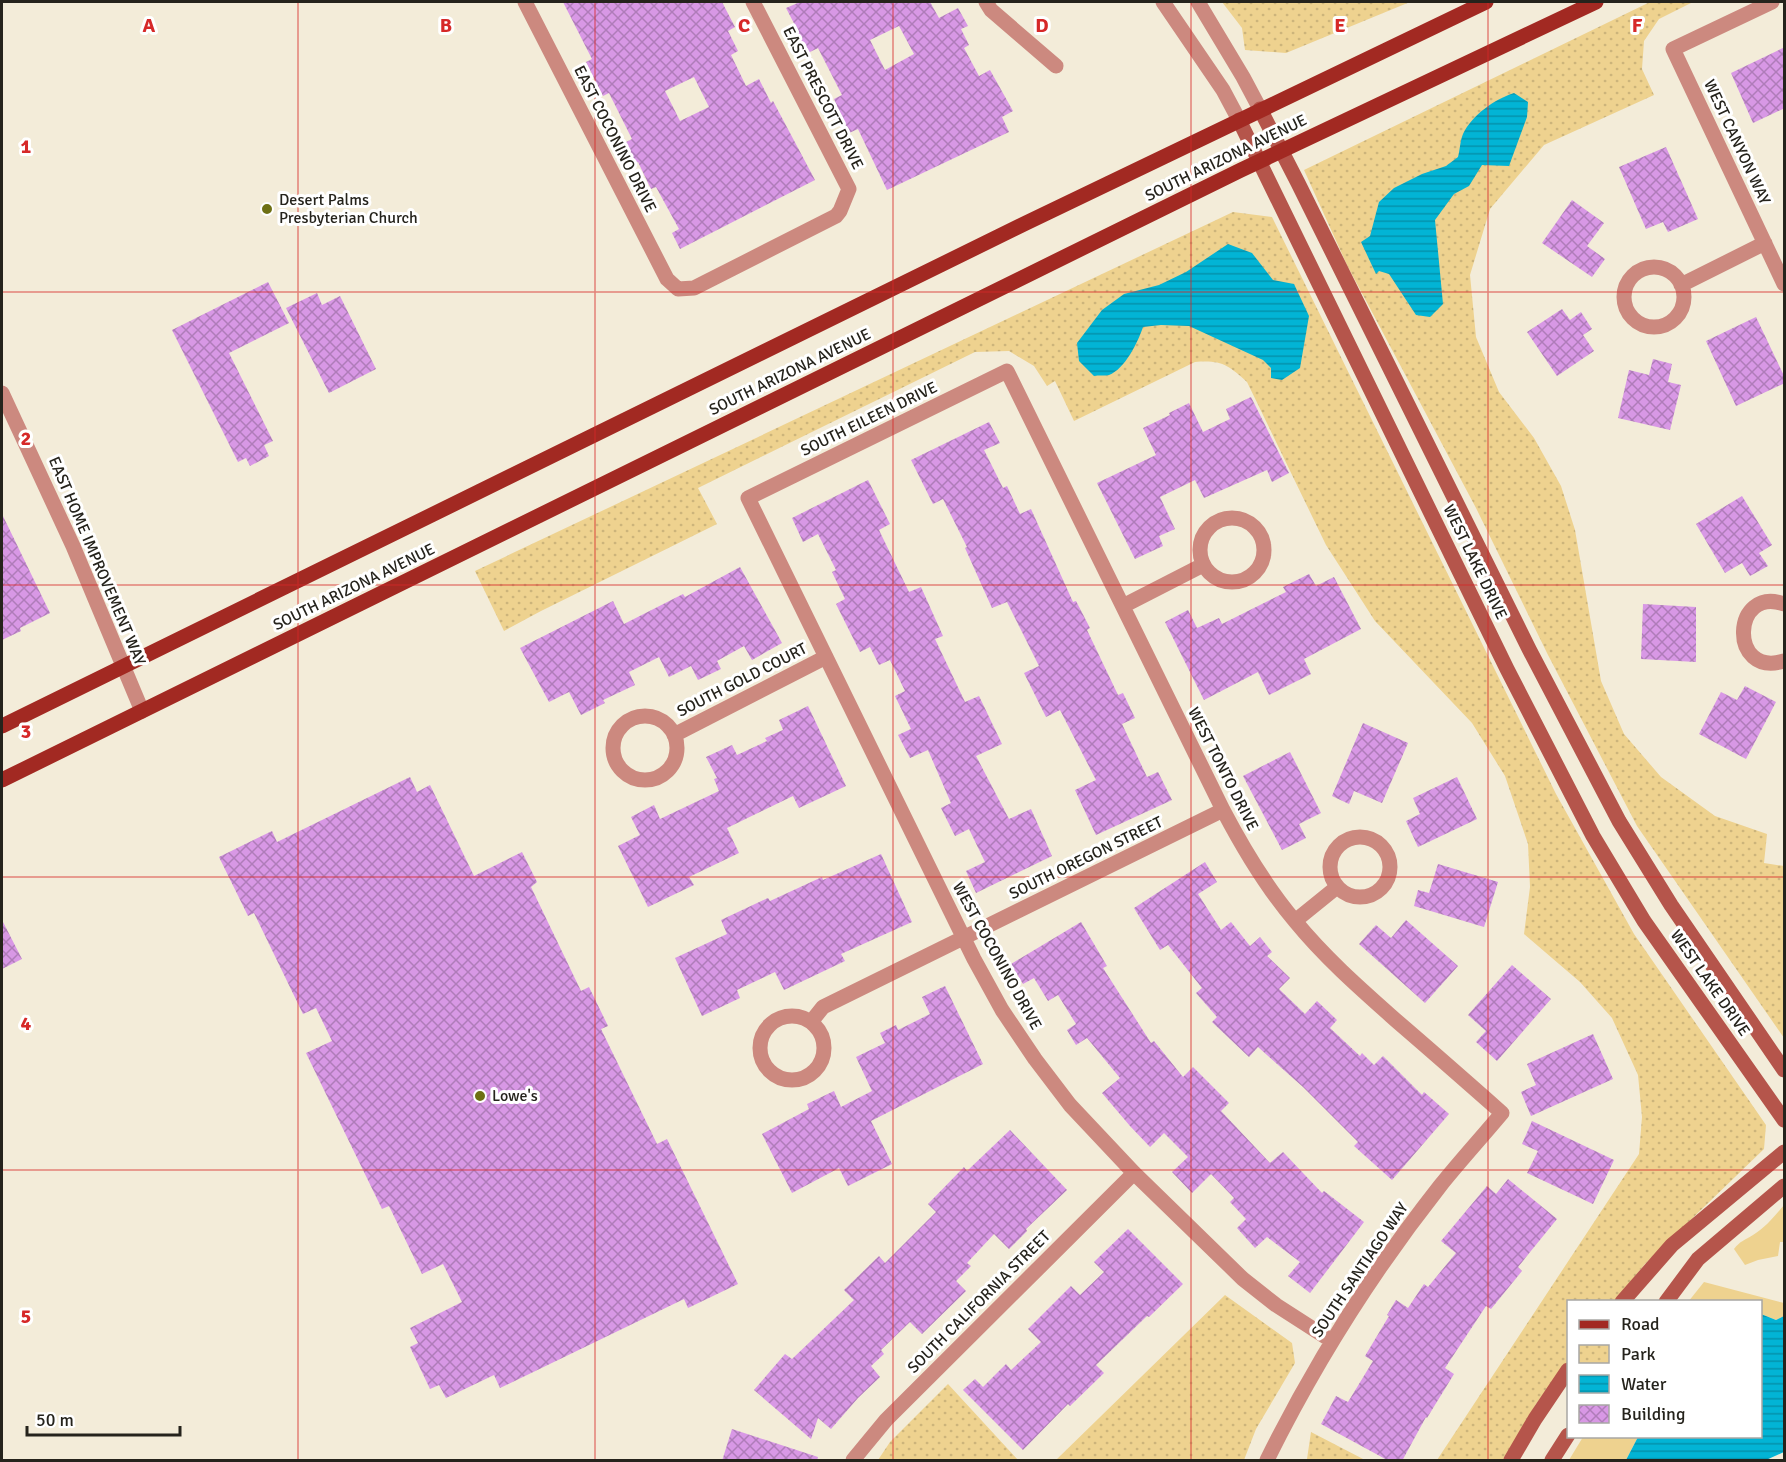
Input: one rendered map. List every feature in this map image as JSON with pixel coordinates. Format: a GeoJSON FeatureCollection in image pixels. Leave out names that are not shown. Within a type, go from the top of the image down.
{"type":"FeatureCollection","features":[{"type":"Feature","properties":{"kind":"main road","name":"SOUTH ARIZONA AVENUE"},"geometry":{"type":"LineString","coordinates":[[2,726],[1260,109],[1486,2]]}},
{"type":"Feature","properties":{"kind":"main road","name":"SOUTH ARIZONA AVENUE"},"geometry":{"type":"LineString","coordinates":[[2,780],[1258,162],[1596,2]]}},
{"type":"Feature","properties":{"kind":"street","name":"EAST COCONINO DRIVE"},"geometry":{"type":"LineString","coordinates":[[525,2],[667,279],[678,289],[694,288],[840,212]]}},
{"type":"Feature","properties":{"kind":"street","name":"EAST PRESCOTT DRIVE"},"geometry":{"type":"LineString","coordinates":[[753,2],[849,189],[840,212]]}},
{"type":"Feature","properties":{"kind":"street"},"geometry":{"type":"LineString","coordinates":[[986,2],[991,10],[1056,66]]}},
{"type":"Feature","properties":{"kind":"street","name":"WEST LAKE DRIVE"},"geometry":{"type":"LineString","coordinates":[[1163,2],[1223,90],[1239,120],[1507,669],[1593,836],[1644,921],[1785,1120]]}},
{"type":"Feature","properties":{"kind":"street","name":"WEST LAKE DRIVE"},"geometry":{"type":"LineString","coordinates":[[1198,2],[1243,77],[1282,151],[1529,649],[1619,821],[1678,915],[1785,1070]]}},
{"type":"Feature","properties":{"kind":"street","name":"WEST CANYON WAY"},"geometry":{"type":"LineString","coordinates":[[1772,2],[1673,49],[1785,284]]}},
{"type":"Feature","properties":{"kind":"street"},"geometry":{"type":"LineString","coordinates":[[1681,285],[1765,243]]}},
{"type":"Feature","properties":{"kind":"street"},"geometry":{"type":"LineString","coordinates":[[1652,266],[1663,268],[1672,273],[1681,285],[1684,301],[1681,311],[1668,325],[1649,328],[1640,325],[1627,312],[1623,293],[1626,283],[1633,274],[1642,269],[1652,266]]}},
{"type":"Feature","properties":{"kind":"street","name":"SOUTH EILEEN DRIVE"},"geometry":{"type":"LineString","coordinates":[[748,498],[1007,371]]}},
{"type":"Feature","properties":{"kind":"street","name":"WEST TONTO DRIVE"},"geometry":{"type":"LineString","coordinates":[[1007,371],[1223,810],[1262,877],[1325,956],[1502,1113]]}},
{"type":"Feature","properties":{"kind":"street","name":"EAST HOME IMPROVEMENT WAY"},"geometry":{"type":"LineString","coordinates":[[2,393],[73,546],[142,711]]}},
{"type":"Feature","properties":{"kind":"street","name":"WEST COCONINO DRIVE"},"geometry":{"type":"LineString","coordinates":[[748,498],[964,938],[1002,1010],[1035,1059],[1070,1105],[1134,1173],[1243,1279],[1276,1305],[1332,1341]]}},
{"type":"Feature","properties":{"kind":"street"},"geometry":{"type":"LineString","coordinates":[[1230,517],[1251,524],[1263,542],[1264,553],[1261,564],[1246,579],[1227,582],[1209,573],[1203,565],[1200,546],[1203,535],[1219,520],[1230,517]]}},
{"type":"Feature","properties":{"kind":"street"},"geometry":{"type":"LineString","coordinates":[[1123,606],[1203,565]]}},
{"type":"Feature","properties":{"kind":"street"},"geometry":{"type":"LineString","coordinates":[[1785,604],[1771,602],[1761,604],[1752,610],[1742,628],[1746,647],[1751,654],[1768,663],[1785,661]]}},
{"type":"Feature","properties":{"kind":"street","name":"SOUTH GOLD COURT"},"geometry":{"type":"LineString","coordinates":[[674,735],[826,657]]}},
{"type":"Feature","properties":{"kind":"street","name":"SOUTH GOLD COURT"},"geometry":{"type":"LineString","coordinates":[[651,716],[669,726],[674,735],[677,745],[673,764],[659,777],[640,780],[630,777],[616,763],[613,743],[616,733],[631,719],[651,716]]}},
{"type":"Feature","properties":{"kind":"street","name":"SOUTH OREGON STREET"},"geometry":{"type":"LineString","coordinates":[[811,1022],[823,1007],[1223,810]]}},
{"type":"Feature","properties":{"kind":"street"},"geometry":{"type":"LineString","coordinates":[[1359,837],[1369,838],[1379,843],[1390,860],[1391,871],[1382,890],[1374,895],[1356,898],[1347,895],[1337,887],[1330,873],[1330,864],[1333,853],[1340,845],[1348,839],[1359,837]]}},
{"type":"Feature","properties":{"kind":"street"},"geometry":{"type":"LineString","coordinates":[[1295,921],[1337,887]]}},
{"type":"Feature","properties":{"kind":"street"},"geometry":{"type":"LineString","coordinates":[[801,1017],[811,1022],[819,1030],[823,1041],[824,1052],[821,1062],[806,1077],[787,1080],[778,1077],[764,1063],[760,1044],[763,1033],[779,1018],[801,1017]]}},
{"type":"Feature","properties":{"kind":"street","name":"SOUTH SANTIAGO WAY"},"geometry":{"type":"LineString","coordinates":[[1269,1460],[1332,1341],[1384,1262],[1441,1185],[1502,1113]]}},
{"type":"Feature","properties":{"kind":"street"},"geometry":{"type":"LineString","coordinates":[[1624,1300],[1672,1245],[1785,1152]]}},
{"type":"Feature","properties":{"kind":"street","name":"SOUTH CALIFORNIA STREET"},"geometry":{"type":"LineString","coordinates":[[853,1461],[886,1420],[1134,1173]]}},
{"type":"Feature","properties":{"kind":"street"},"geometry":{"type":"LineString","coordinates":[[1667,1300],[1698,1259],[1785,1186]]}},
{"type":"Feature","properties":{"kind":"street"},"geometry":{"type":"LineString","coordinates":[[1511,1461],[1535,1419],[1567,1373]]}},
{"type":"Feature","properties":{"kind":"street"},"geometry":{"type":"LineString","coordinates":[[1552,1461],[1567,1438]]}},
{"type":"Feature","properties":{"kind":"green space"},"geometry":{"type":"Polygon","coordinates":[[[1222,2],[1410,2],[1286,53],[1245,50],[1242,28],[1222,2]]]}},
{"type":"Feature","properties":{"kind":"green space"},"geometry":{"type":"Polygon","coordinates":[[[1650,2],[1693,2],[1659,19],[1644,41],[1642,69],[1654,95],[1544,145],[1490,209],[1470,275],[1476,337],[1499,392],[1534,438],[1561,486],[1575,530],[1601,681],[1624,734],[1661,777],[1715,816],[1767,834],[1764,863],[1784,866],[1784,1038],[1637,826],[1548,655],[1476,508],[1347,265],[1304,170],[1650,2]]]}},
{"type":"Feature","properties":{"kind":"green space"},"geometry":{"type":"Polygon","coordinates":[[[1233,212],[1272,217],[1556,794],[1634,934],[1766,1125],[1764,1149],[1645,1264],[1616,1300],[1567,1300],[1567,1363],[1536,1404],[1503,1460],[1437,1460],[1639,1154],[1642,1117],[1638,1075],[1612,1018],[1580,982],[1524,934],[1530,887],[1528,844],[1505,776],[1472,723],[1375,621],[1326,545],[1247,382],[1224,365],[1195,362],[1074,421],[1055,381],[1047,386],[1034,366],[1009,351],[975,352],[698,488],[717,524],[504,631],[475,571],[1233,212]]]}},
{"type":"Feature","properties":{"kind":"green space"},"geometry":{"type":"Polygon","coordinates":[[[1784,1205],[1784,1242],[1780,1242],[1778,1256],[1745,1265],[1734,1249],[1766,1225],[1784,1205]]]}},
{"type":"Feature","properties":{"kind":"green space"},"geometry":{"type":"Polygon","coordinates":[[[1704,1282],[1784,1303],[1784,1316],[1776,1320],[1762,1314],[1762,1300],[1690,1300],[1704,1282]]]}},
{"type":"Feature","properties":{"kind":"green space"},"geometry":{"type":"Polygon","coordinates":[[[1225,1295],[1292,1343],[1295,1363],[1256,1429],[1244,1460],[1056,1460],[1225,1295]]]}},
{"type":"Feature","properties":{"kind":"green space"},"geometry":{"type":"Polygon","coordinates":[[[948,1384],[1018,1460],[878,1460],[890,1442],[948,1384]]]}},
{"type":"Feature","properties":{"kind":"green space"},"geometry":{"type":"Polygon","coordinates":[[[1311,1432],[1365,1460],[1307,1459],[1311,1432]]]}},
{"type":"Feature","properties":{"kind":"green space"},"geometry":{"type":"Polygon","coordinates":[[[1582,1438],[1637,1438],[1626,1460],[1569,1460],[1582,1438]]]}},
{"type":"Feature","properties":{"kind":"water"},"geometry":{"type":"Polygon","coordinates":[[[1514,93],[1528,102],[1527,117],[1509,166],[1482,165],[1469,186],[1454,194],[1435,220],[1443,304],[1430,317],[1416,315],[1389,274],[1379,271],[1376,274],[1361,242],[1370,236],[1379,202],[1394,188],[1422,174],[1446,166],[1458,157],[1463,134],[1472,120],[1499,99],[1514,93]]]}},
{"type":"Feature","properties":{"kind":"water"},"geometry":{"type":"Polygon","coordinates":[[[1228,244],[1252,253],[1273,280],[1294,284],[1309,316],[1300,368],[1282,380],[1271,378],[1271,368],[1263,360],[1189,326],[1161,325],[1143,327],[1125,361],[1109,375],[1094,376],[1079,361],[1077,343],[1102,310],[1124,294],[1159,285],[1186,272],[1228,244]]]}},
{"type":"Feature","properties":{"kind":"water"},"geometry":{"type":"Polygon","coordinates":[[[1762,1314],[1776,1320],[1784,1316],[1784,1452],[1766,1460],[1626,1460],[1637,1438],[1762,1438],[1762,1314]]]}},
{"type":"Feature","properties":{"kind":"building"},"geometry":{"type":"Polygon","coordinates":[[[563,2],[722,2],[735,27],[728,31],[738,51],[731,55],[746,86],[759,79],[815,180],[680,249],[672,233],[679,229],[656,187],[651,189],[638,162],[635,163],[624,143],[632,139],[609,93],[603,96],[586,62],[592,59],[563,2]],[[694,77],[665,91],[680,121],[709,107],[694,77]]]}},
{"type":"Feature","properties":{"kind":"building"},"geometry":{"type":"Polygon","coordinates":[[[800,2],[930,2],[939,18],[958,8],[968,26],[961,29],[969,45],[964,48],[979,76],[990,70],[1013,111],[1002,117],[1009,132],[887,190],[858,129],[849,133],[834,99],[842,95],[818,48],[806,54],[796,32],[798,31],[786,8],[800,2]],[[899,26],[870,40],[885,70],[914,54],[899,26]]]}},
{"type":"Feature","properties":{"kind":"building"},"geometry":{"type":"Polygon","coordinates":[[[1785,47],[1785,108],[1753,123],[1731,73],[1785,47]]]}},
{"type":"Feature","properties":{"kind":"building"},"geometry":{"type":"Polygon","coordinates":[[[1666,147],[1698,219],[1668,232],[1663,222],[1646,229],[1619,167],[1666,147]]]}},
{"type":"Feature","properties":{"kind":"building"},"geometry":{"type":"Polygon","coordinates":[[[1572,200],[1604,223],[1587,246],[1605,259],[1592,277],[1542,243],[1572,200]]]}},
{"type":"Feature","properties":{"kind":"building"},"geometry":{"type":"Polygon","coordinates":[[[268,282],[289,323],[229,353],[273,441],[264,445],[269,456],[250,466],[246,458],[238,462],[172,330],[268,282]]]}},
{"type":"Feature","properties":{"kind":"building"},"geometry":{"type":"Polygon","coordinates":[[[317,293],[322,305],[340,296],[376,369],[329,393],[286,308],[317,293]]]}},
{"type":"Feature","properties":{"kind":"building"},"geometry":{"type":"Polygon","coordinates":[[[1562,309],[1570,320],[1581,312],[1592,329],[1583,335],[1594,351],[1557,376],[1527,332],[1562,309]]]}},
{"type":"Feature","properties":{"kind":"building"},"geometry":{"type":"Polygon","coordinates":[[[1756,317],[1785,378],[1785,383],[1736,406],[1706,341],[1756,317]]]}},
{"type":"Feature","properties":{"kind":"building"},"geometry":{"type":"Polygon","coordinates":[[[1653,359],[1672,364],[1668,382],[1681,385],[1670,430],[1618,418],[1629,370],[1649,375],[1653,359]]]}},
{"type":"Feature","properties":{"kind":"building"},"geometry":{"type":"Polygon","coordinates":[[[1251,397],[1289,473],[1272,482],[1267,470],[1204,498],[1195,480],[1160,497],[1175,529],[1159,536],[1163,546],[1135,559],[1097,483],[1156,455],[1143,428],[1170,415],[1169,413],[1189,403],[1203,432],[1230,419],[1226,409],[1251,397]]]}},
{"type":"Feature","properties":{"kind":"building"},"geometry":{"type":"Polygon","coordinates":[[[989,422],[1000,443],[984,450],[1003,488],[1007,486],[1020,514],[1031,509],[1073,602],[1076,601],[1090,628],[1087,630],[1118,695],[1123,693],[1135,718],[1122,724],[1147,777],[1158,772],[1172,800],[1096,835],[1075,790],[1096,780],[1060,710],[1046,717],[1024,673],[1039,666],[1007,602],[992,608],[965,548],[967,547],[943,499],[933,504],[911,460],[989,422]]]}},
{"type":"Feature","properties":{"kind":"building"},"geometry":{"type":"Polygon","coordinates":[[[868,480],[890,524],[879,530],[909,592],[921,587],[943,636],[935,639],[965,702],[979,696],[1002,744],[976,756],[1009,819],[1031,809],[1052,856],[976,893],[966,871],[985,862],[969,829],[955,836],[941,808],[951,803],[928,750],[910,758],[898,735],[911,729],[895,696],[905,691],[890,660],[879,665],[870,647],[860,652],[836,604],[845,599],[832,572],[836,570],[818,534],[803,542],[792,518],[868,480]]]}},
{"type":"Feature","properties":{"kind":"building"},"geometry":{"type":"Polygon","coordinates":[[[1742,496],[1772,545],[1759,553],[1768,566],[1750,576],[1742,563],[1725,573],[1696,524],[1742,496]]]}},
{"type":"Feature","properties":{"kind":"building"},"geometry":{"type":"Polygon","coordinates":[[[2,514],[50,613],[2,640],[2,514]]]}},
{"type":"Feature","properties":{"kind":"building"},"geometry":{"type":"Polygon","coordinates":[[[740,567],[782,643],[752,660],[744,646],[717,661],[721,669],[698,680],[691,666],[669,677],[659,657],[629,672],[635,685],[603,700],[605,703],[581,715],[569,692],[549,702],[520,648],[613,601],[624,624],[683,594],[685,597],[740,567]]]}},
{"type":"Feature","properties":{"kind":"building"},"geometry":{"type":"Polygon","coordinates":[[[1309,574],[1316,586],[1334,577],[1361,629],[1304,659],[1311,674],[1269,695],[1258,672],[1204,700],[1165,622],[1188,610],[1197,628],[1219,618],[1222,624],[1286,592],[1283,587],[1309,574]]]}},
{"type":"Feature","properties":{"kind":"building"},"geometry":{"type":"Polygon","coordinates":[[[1643,604],[1696,607],[1696,662],[1641,659],[1643,604]]]}},
{"type":"Feature","properties":{"kind":"building"},"geometry":{"type":"Polygon","coordinates":[[[1745,686],[1776,702],[1746,759],[1699,734],[1721,692],[1737,700],[1745,686]]]}},
{"type":"Feature","properties":{"kind":"building"},"geometry":{"type":"Polygon","coordinates":[[[808,706],[846,786],[799,808],[793,796],[727,828],[739,853],[689,877],[694,885],[648,907],[618,846],[640,835],[631,817],[654,805],[660,819],[719,791],[714,779],[717,778],[706,757],[732,745],[737,755],[767,741],[765,738],[783,730],[779,720],[808,706]]]}},
{"type":"Feature","properties":{"kind":"building"},"geometry":{"type":"Polygon","coordinates":[[[1363,723],[1408,743],[1382,803],[1354,791],[1349,804],[1332,796],[1363,723]]]}},
{"type":"Feature","properties":{"kind":"building"},"geometry":{"type":"Polygon","coordinates":[[[1290,752],[1321,813],[1299,824],[1306,838],[1282,850],[1243,776],[1290,752]]]}},
{"type":"Feature","properties":{"kind":"building","name":"Lowe's"},"geometry":{"type":"Polygon","coordinates":[[[410,777],[417,792],[430,785],[474,876],[522,852],[537,882],[531,887],[581,991],[589,987],[608,1026],[601,1029],[657,1144],[667,1139],[738,1284],[688,1308],[684,1299],[500,1388],[494,1375],[446,1398],[439,1385],[430,1389],[410,1347],[418,1343],[410,1328],[462,1302],[443,1264],[422,1274],[389,1206],[382,1209],[306,1053],[332,1041],[316,1008],[303,1014],[254,913],[248,916],[219,857],[272,831],[277,842],[410,777]]]}},
{"type":"Feature","properties":{"kind":"building"},"geometry":{"type":"Polygon","coordinates":[[[1457,777],[1477,819],[1418,847],[1406,821],[1420,814],[1413,798],[1457,777]]]}},
{"type":"Feature","properties":{"kind":"building"},"geometry":{"type":"Polygon","coordinates":[[[881,854],[912,922],[841,954],[845,961],[784,990],[775,972],[737,990],[740,998],[702,1016],[675,958],[727,934],[721,920],[768,898],[770,901],[822,877],[823,880],[881,854]]]}},
{"type":"Feature","properties":{"kind":"building"},"geometry":{"type":"Polygon","coordinates":[[[1205,862],[1217,882],[1198,894],[1221,930],[1231,922],[1250,946],[1260,937],[1272,952],[1267,956],[1290,978],[1279,989],[1305,1014],[1317,1001],[1337,1020],[1330,1028],[1360,1056],[1362,1053],[1374,1065],[1383,1056],[1422,1095],[1424,1092],[1449,1114],[1392,1180],[1354,1146],[1358,1142],[1303,1087],[1258,1047],[1249,1057],[1212,1022],[1217,1017],[1196,993],[1202,988],[1168,945],[1160,950],[1134,908],[1205,862]]]}},
{"type":"Feature","properties":{"kind":"building"},"geometry":{"type":"Polygon","coordinates":[[[1438,864],[1498,882],[1484,927],[1414,906],[1418,890],[1429,893],[1438,864]]]}},
{"type":"Feature","properties":{"kind":"building"},"geometry":{"type":"Polygon","coordinates":[[[2,920],[22,959],[2,969],[2,920]]]}},
{"type":"Feature","properties":{"kind":"building"},"geometry":{"type":"Polygon","coordinates":[[[1406,920],[1458,966],[1425,1003],[1359,944],[1376,925],[1391,938],[1406,920]]]}},
{"type":"Feature","properties":{"kind":"building"},"geometry":{"type":"Polygon","coordinates":[[[1081,922],[1107,966],[1103,968],[1151,1043],[1154,1041],[1183,1077],[1193,1067],[1229,1103],[1221,1111],[1270,1163],[1283,1152],[1322,1193],[1324,1191],[1364,1222],[1310,1293],[1288,1276],[1300,1262],[1267,1237],[1255,1248],[1237,1228],[1246,1219],[1230,1202],[1234,1198],[1211,1174],[1192,1193],[1172,1172],[1188,1157],[1164,1133],[1150,1147],[1102,1093],[1120,1078],[1087,1038],[1076,1045],[1067,1030],[1076,1024],[1058,995],[1048,1001],[1034,978],[1023,984],[1011,964],[1081,922]]]}},
{"type":"Feature","properties":{"kind":"building"},"geometry":{"type":"Polygon","coordinates":[[[1512,965],[1551,999],[1497,1061],[1476,1042],[1486,1031],[1468,1015],[1512,965]]]}},
{"type":"Feature","properties":{"kind":"building"},"geometry":{"type":"Polygon","coordinates":[[[945,986],[983,1064],[871,1121],[892,1164],[848,1186],[839,1168],[792,1193],[762,1134],[809,1109],[807,1104],[834,1091],[841,1107],[872,1091],[856,1057],[885,1043],[880,1033],[896,1025],[898,1030],[930,1014],[922,997],[945,986]]]}},
{"type":"Feature","properties":{"kind":"building"},"geometry":{"type":"Polygon","coordinates":[[[1593,1034],[1613,1079],[1531,1116],[1521,1092],[1536,1085],[1527,1064],[1593,1034]]]}},
{"type":"Feature","properties":{"kind":"building"},"geometry":{"type":"Polygon","coordinates":[[[1532,1121],[1614,1160],[1593,1204],[1527,1173],[1538,1151],[1522,1144],[1532,1121]]]}},
{"type":"Feature","properties":{"kind":"building"},"geometry":{"type":"Polygon","coordinates":[[[1010,1130],[1067,1190],[1026,1229],[1027,1231],[1009,1249],[994,1234],[967,1263],[971,1266],[956,1281],[966,1291],[922,1334],[910,1322],[881,1350],[884,1354],[871,1366],[880,1377],[831,1429],[818,1418],[811,1439],[754,1390],[785,1354],[792,1359],[854,1300],[844,1290],[879,1256],[885,1263],[936,1212],[928,1204],[964,1167],[967,1171],[1010,1130]]]}},
{"type":"Feature","properties":{"kind":"building"},"geometry":{"type":"Polygon","coordinates":[[[1508,1179],[1557,1219],[1518,1267],[1522,1271],[1491,1309],[1486,1306],[1445,1368],[1454,1374],[1426,1417],[1402,1461],[1389,1461],[1321,1424],[1336,1396],[1348,1402],[1373,1361],[1365,1356],[1396,1300],[1408,1308],[1424,1284],[1428,1287],[1456,1253],[1441,1241],[1487,1186],[1496,1194],[1508,1179]]]}},
{"type":"Feature","properties":{"kind":"building"},"geometry":{"type":"Polygon","coordinates":[[[1128,1229],[1183,1284],[1096,1365],[1104,1373],[1070,1406],[1068,1404],[1023,1450],[963,1390],[975,1379],[983,1387],[1006,1364],[1011,1370],[1041,1342],[1028,1329],[1071,1286],[1080,1295],[1104,1272],[1094,1262],[1128,1229]]]}},
{"type":"Feature","properties":{"kind":"building"},"geometry":{"type":"Polygon","coordinates":[[[732,1429],[818,1457],[817,1461],[722,1461],[732,1429]]]}},
{"type":"Feature","properties":{"kind":"place","name":"Desert Palms Presbyterian Church"},"geometry":{"type":"Point","coordinates":[267,209]}},
{"type":"Feature","properties":{"kind":"place","name":"Lowe's"},"geometry":{"type":"Point","coordinates":[480,1096]}}]}
